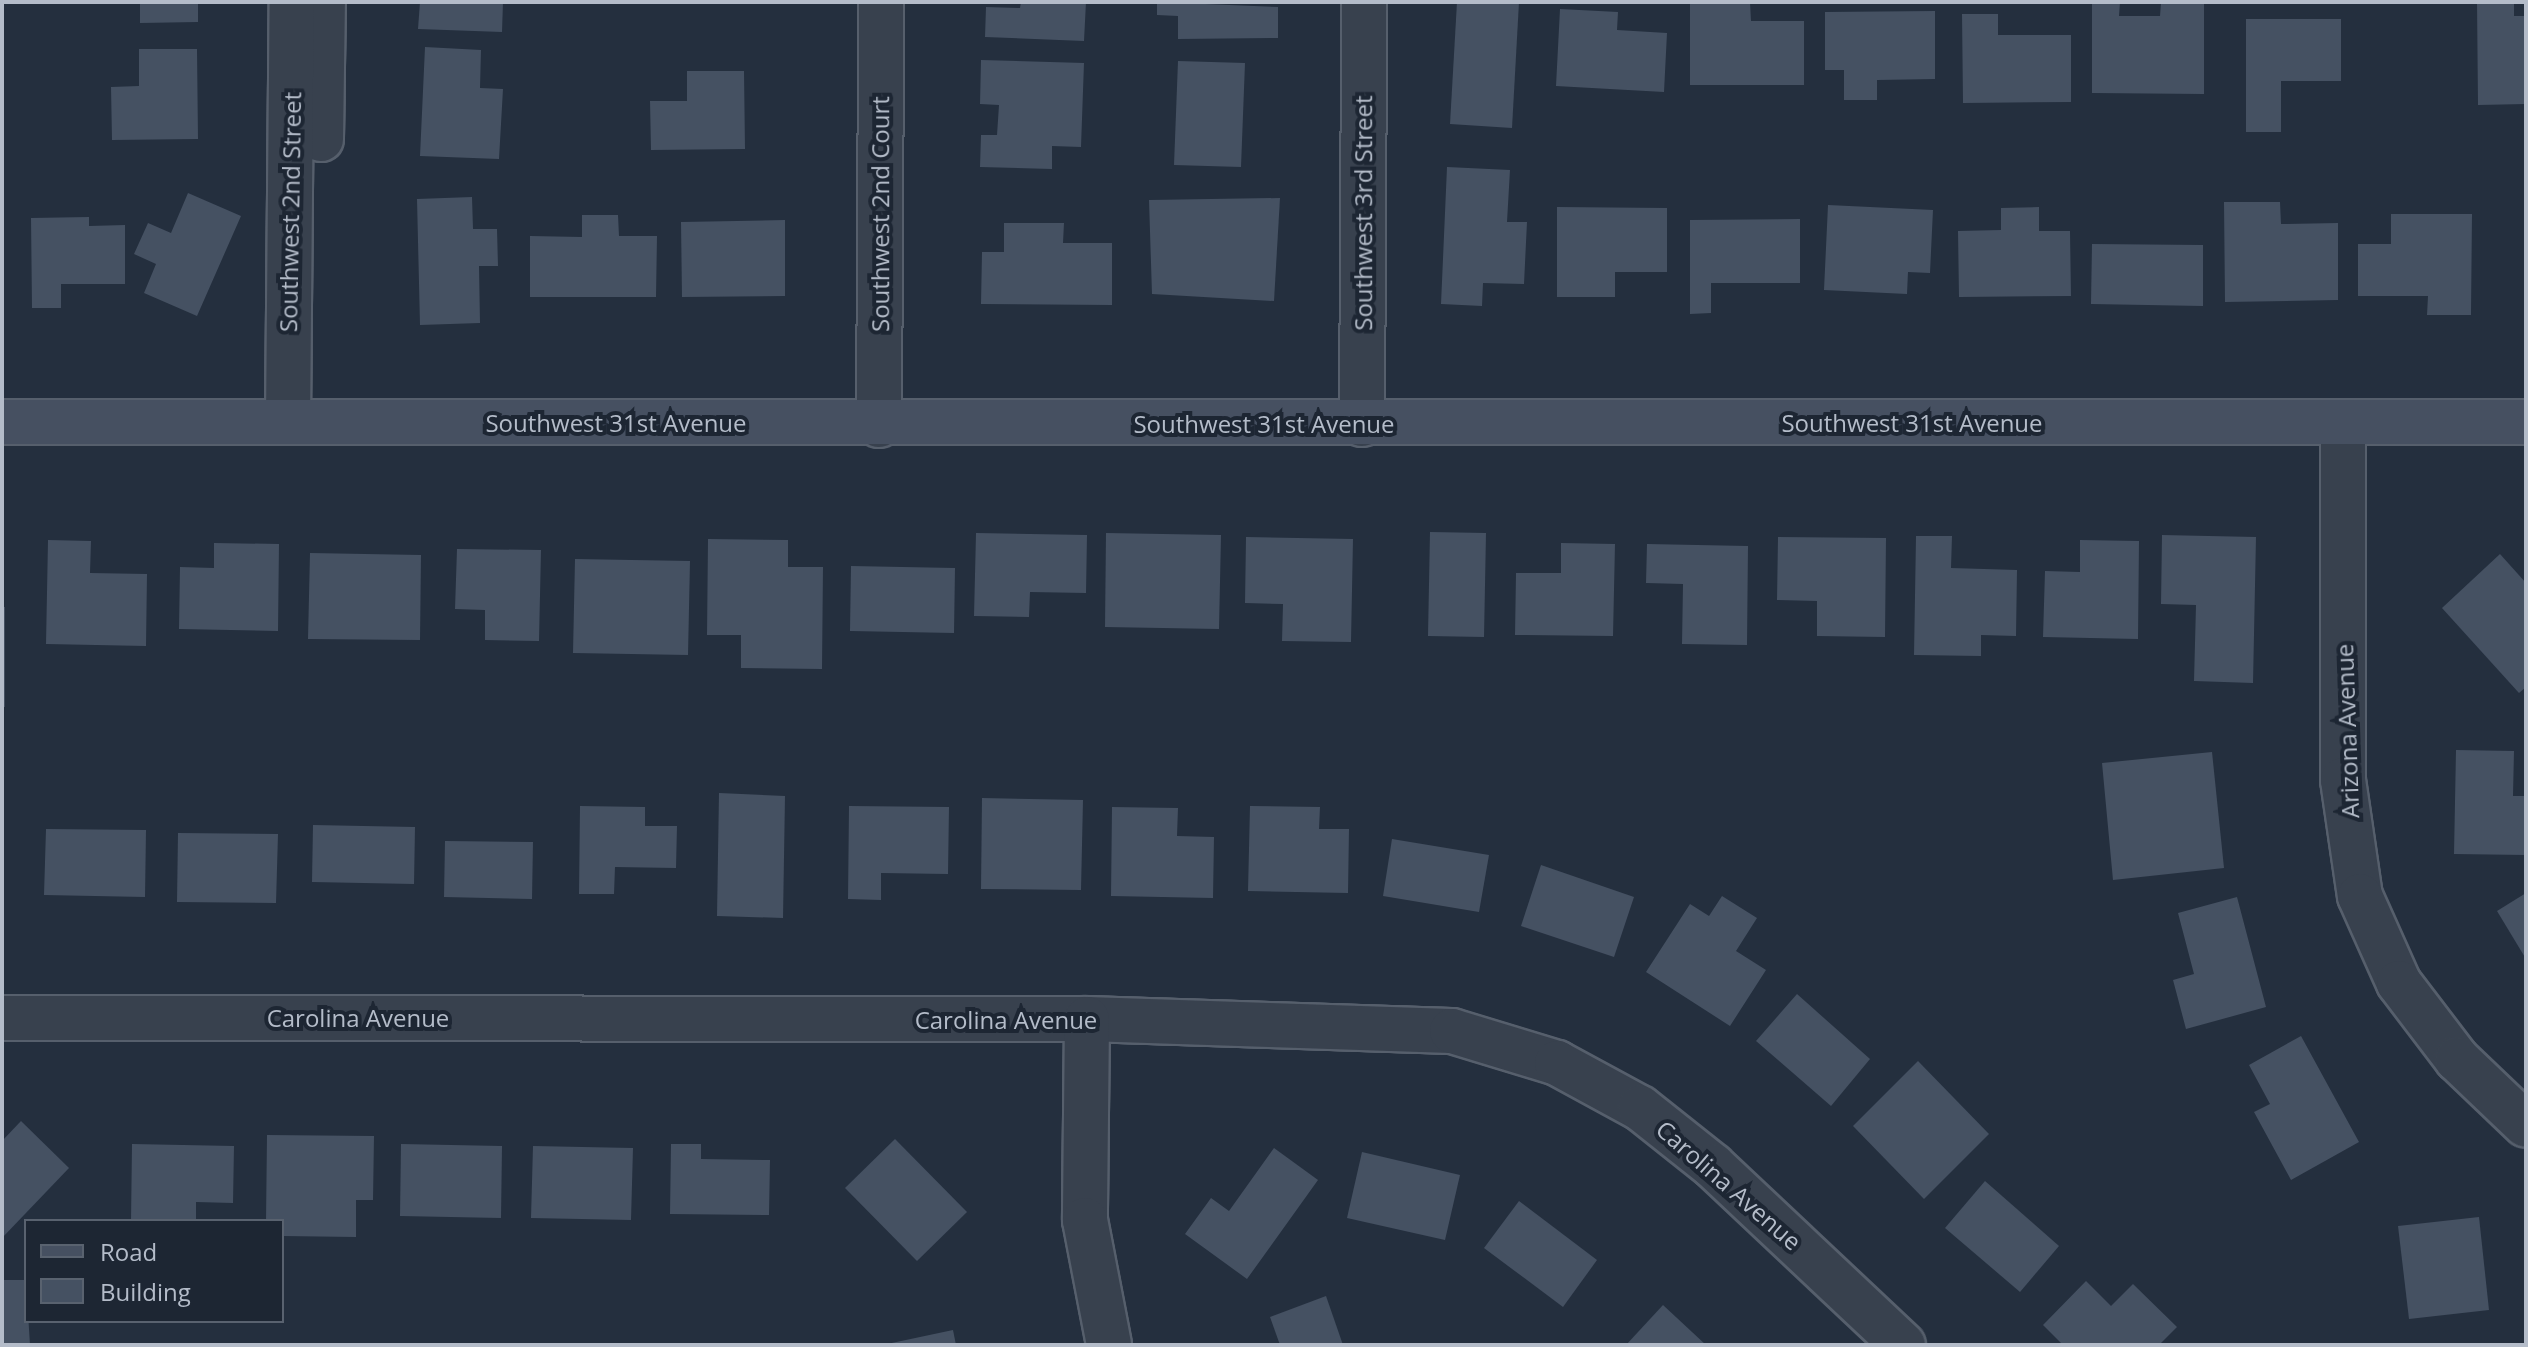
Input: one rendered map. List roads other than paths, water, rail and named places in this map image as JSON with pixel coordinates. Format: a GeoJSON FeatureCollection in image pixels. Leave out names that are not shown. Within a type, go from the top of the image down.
{"type":"FeatureCollection","features":[{"type":"Feature","properties":{"kind":"main road","name":"Southwest 31st Avenue"},"geometry":{"type":"LineString","coordinates":[[2,422],[879,425],[2526,422]]}},
{"type":"Feature","properties":{"kind":"street","name":"Southwest 2nd Street"},"geometry":{"type":"LineString","coordinates":[[292,2],[302,421]]}},
{"type":"Feature","properties":{"kind":"street","name":"Southwest 2nd Street"},"geometry":{"type":"LineString","coordinates":[[302,421],[323,2]]}},
{"type":"Feature","properties":{"kind":"street","name":"Southwest 2nd Court"},"geometry":{"type":"LineString","coordinates":[[879,425],[881,2]]}},
{"type":"Feature","properties":{"kind":"street","name":"Southwest 3rd Street"},"geometry":{"type":"LineString","coordinates":[[1362,424],[1364,2]]}},
{"type":"Feature","properties":{"kind":"street","name":"Arizona Avenue"},"geometry":{"type":"LineString","coordinates":[[2343,422],[2343,780],[2360,896],[2399,983],[2457,1059],[2526,1125]]}},
{"type":"Feature","properties":{"kind":"street","name":"Carolina Avenue"},"geometry":{"type":"LineString","coordinates":[[2,1018],[1087,1019],[1452,1031],[1557,1063],[1640,1108],[1713,1166],[1903,1345]]}},
{"type":"Feature","properties":{"kind":"street"},"geometry":{"type":"LineString","coordinates":[[1087,1019],[1085,1220],[1109,1345]]}}]}
